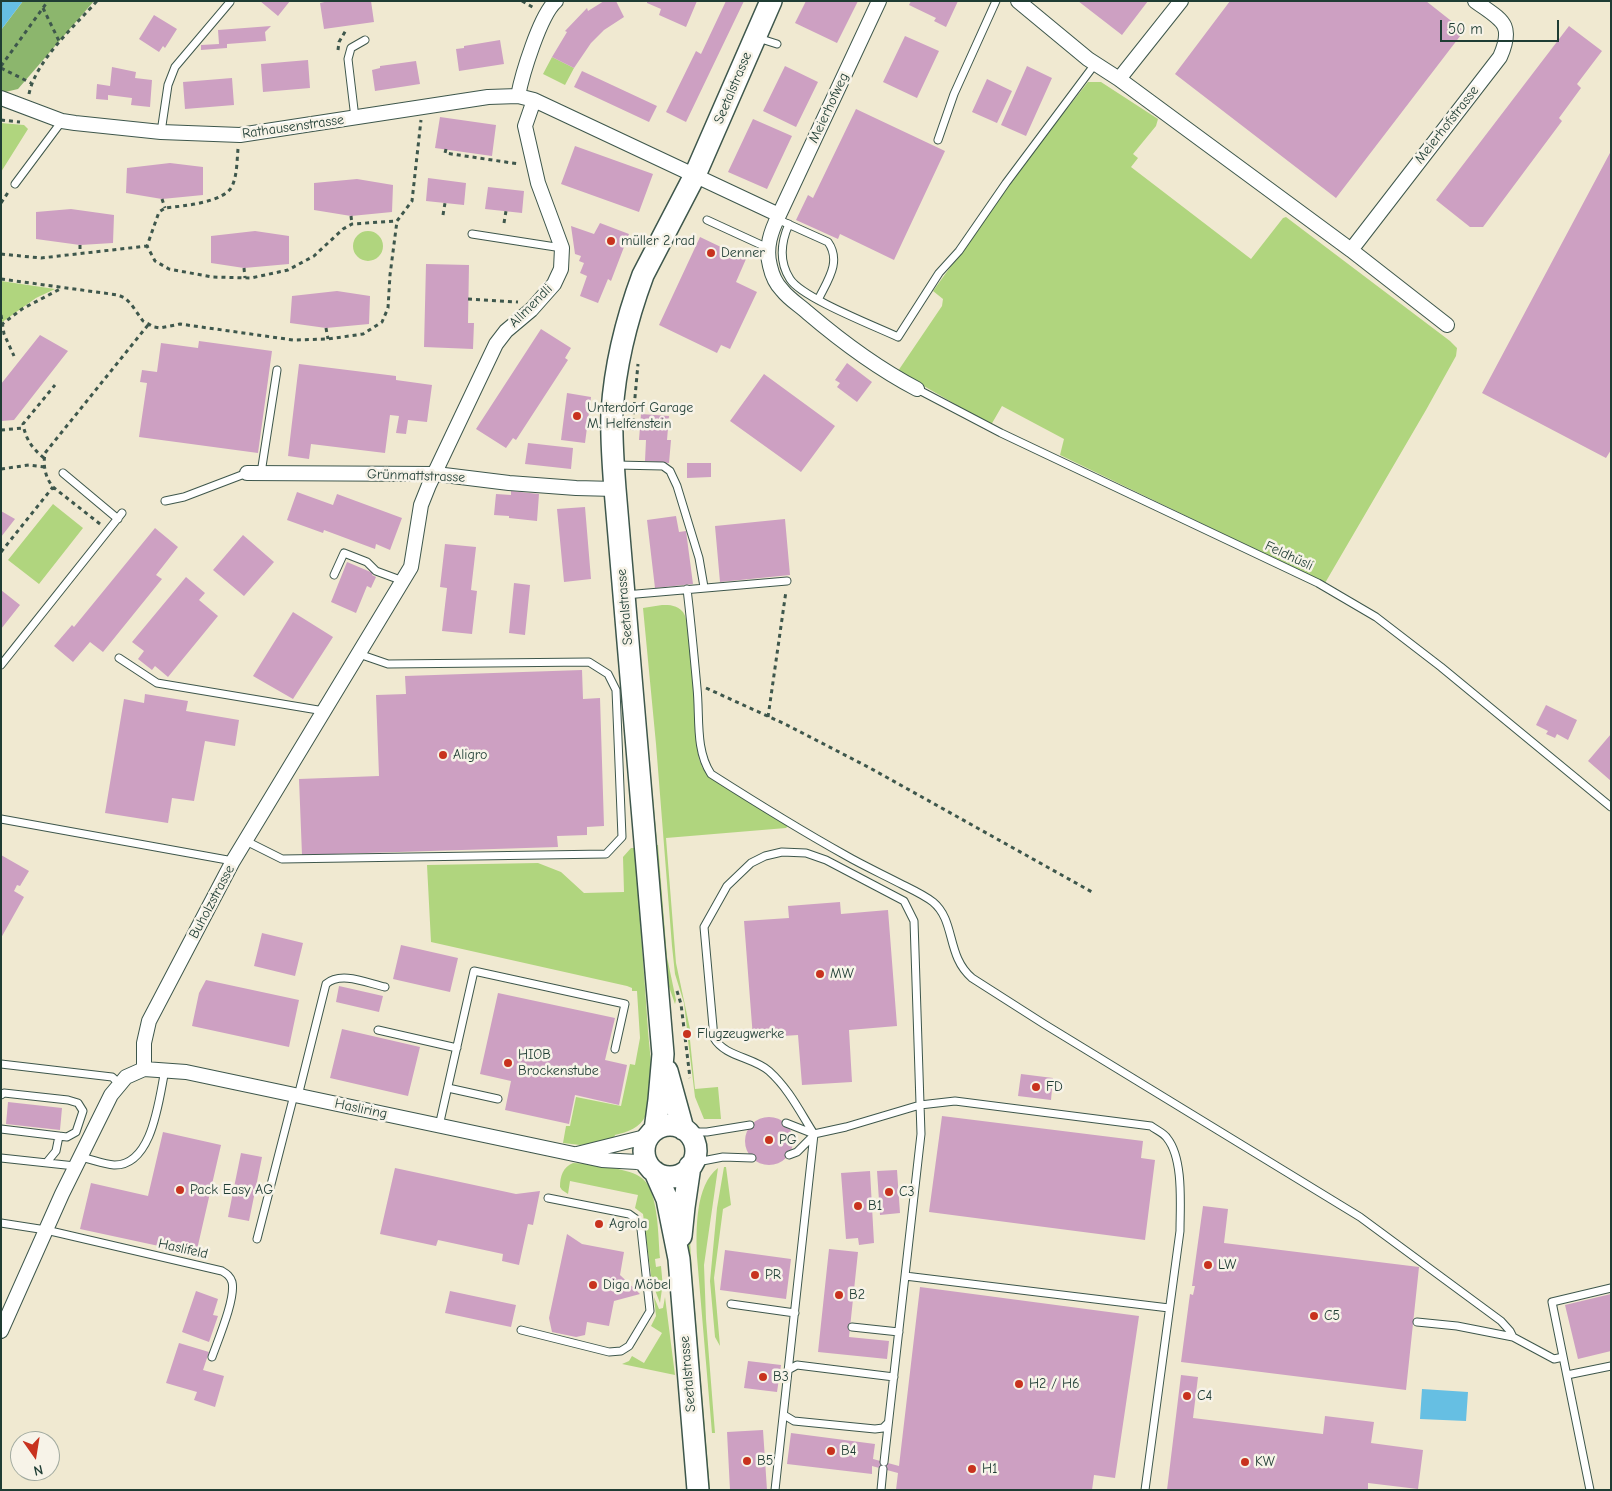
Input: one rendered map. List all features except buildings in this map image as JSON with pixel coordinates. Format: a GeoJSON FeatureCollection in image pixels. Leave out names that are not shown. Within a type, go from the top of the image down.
{"type":"FeatureCollection","features":[{"type":"Feature","properties":{"kind":"main road","name":"Seetalstrasse"},"geometry":{"type":"LineString","coordinates":[[652,1132],[659,1100],[662,1054],[614,489],[612,415],[614,389],[637,291],[651,258],[695,175],[771,1]]}},
{"type":"Feature","properties":{"kind":"main road","name":"Seetalstrasse"},"geometry":{"type":"LineString","coordinates":[[662,1054],[686,1131]]}},
{"type":"Feature","properties":{"kind":"main road"},"geometry":{"type":"LineString","coordinates":[[666,1125],[672,1125],[686,1131],[695,1147],[691,1164],[680,1174],[674,1176],[661,1175],[652,1168],[644,1150],[652,1132],[666,1125]]}},
{"type":"Feature","properties":{"kind":"main road","name":"Seetalstrasse"},"geometry":{"type":"LineString","coordinates":[[679,1259],[684,1207],[691,1164]]}},
{"type":"Feature","properties":{"kind":"main road","name":"Seetalstrasse"},"geometry":{"type":"LineString","coordinates":[[652,1168],[666,1199],[679,1259],[698,1490]]}},
{"type":"Feature","properties":{"kind":"street"},"geometry":{"type":"LineString","coordinates":[[518,96],[522,78],[543,22],[551,5],[556,1]]}},
{"type":"Feature","properties":{"kind":"street","name":"Meierhofweg"},"geometry":{"type":"LineString","coordinates":[[781,219],[878,1]]}},
{"type":"Feature","properties":{"kind":"street"},"geometry":{"type":"LineString","coordinates":[[1018,1],[1095,64],[1119,79],[1351,250],[1447,325]]}},
{"type":"Feature","properties":{"kind":"street"},"geometry":{"type":"LineString","coordinates":[[1119,79],[1181,1]]}},
{"type":"Feature","properties":{"kind":"street","name":"Meierhofstrasse"},"geometry":{"type":"LineString","coordinates":[[1351,250],[1500,57],[1506,44],[1507,33],[1502,21],[1475,1]]}},
{"type":"Feature","properties":{"kind":"street","name":"Rathausenstrasse"},"geometry":{"type":"LineString","coordinates":[[6,100],[62,120],[160,132],[240,135],[488,96],[518,96],[534,100],[695,175]]}},
{"type":"Feature","properties":{"kind":"street","name":"Allmendli"},"geometry":{"type":"LineString","coordinates":[[436,474],[496,344],[506,331],[531,310],[554,284],[561,269],[562,248],[538,183],[525,126],[534,100]]}},
{"type":"Feature","properties":{"kind":"street"},"geometry":{"type":"LineString","coordinates":[[695,175],[781,219],[772,230],[768,248],[769,264],[774,278],[782,290],[831,333],[883,371],[916,390]]}},
{"type":"Feature","properties":{"kind":"street","name":"Grünmattstrasse"},"geometry":{"type":"LineString","coordinates":[[254,473],[436,474],[509,483],[614,489]]}},
{"type":"Feature","properties":{"kind":"street","name":"Buholzstrasse"},"geometry":{"type":"LineString","coordinates":[[144,1069],[144,1043],[149,1021],[234,861],[411,567],[421,506],[436,474]]}},
{"type":"Feature","properties":{"kind":"street"},"geometry":{"type":"LineString","coordinates":[[1,1331],[78,1161],[111,1095],[126,1077],[144,1069]]}},
{"type":"Feature","properties":{"kind":"street","name":"Hasliring"},"geometry":{"type":"LineString","coordinates":[[144,1069],[186,1072],[602,1160],[637,1162],[652,1168]]}},
{"type":"Feature","properties":{"kind":"street","name":"Hasliring"},"geometry":{"type":"LineString","coordinates":[[576,1154],[652,1132]]}},
{"type":"Feature","properties":{"kind":"lane"},"geometry":{"type":"LineString","coordinates":[[938,140],[954,94],[996,1]]}},
{"type":"Feature","properties":{"kind":"lane"},"geometry":{"type":"LineString","coordinates":[[160,132],[168,85],[175,67],[230,2]]}},
{"type":"Feature","properties":{"kind":"lane"},"geometry":{"type":"LineString","coordinates":[[755,36],[776,44]]}},
{"type":"Feature","properties":{"kind":"lane"},"geometry":{"type":"LineString","coordinates":[[356,118],[348,59],[351,48],[365,40]]}},
{"type":"Feature","properties":{"kind":"lane"},"geometry":{"type":"LineString","coordinates":[[781,219],[784,267],[790,280],[801,290],[818,300],[898,336],[939,273],[959,250],[1006,183],[1095,64]]}},
{"type":"Feature","properties":{"kind":"lane"},"geometry":{"type":"LineString","coordinates":[[15,184],[62,120]]}},
{"type":"Feature","properties":{"kind":"lane"},"geometry":{"type":"LineString","coordinates":[[781,219],[828,242],[833,249],[835,258],[832,269],[818,300]]}},
{"type":"Feature","properties":{"kind":"lane"},"geometry":{"type":"LineString","coordinates":[[707,220],[768,248]]}},
{"type":"Feature","properties":{"kind":"lane"},"geometry":{"type":"LineString","coordinates":[[472,234],[562,248]]}},
{"type":"Feature","properties":{"kind":"lane"},"geometry":{"type":"LineString","coordinates":[[164,501],[184,497],[254,473],[276,370]]}},
{"type":"Feature","properties":{"kind":"lane","name":"Feldhüsli"},"geometry":{"type":"LineString","coordinates":[[916,390],[1001,433],[1318,583],[1376,617],[1441,667],[1611,807]]}},
{"type":"Feature","properties":{"kind":"lane"},"geometry":{"type":"LineString","coordinates":[[613,465],[663,466],[670,471],[677,486],[699,558],[704,587]]}},
{"type":"Feature","properties":{"kind":"lane"},"geometry":{"type":"LineString","coordinates":[[1,665],[120,516],[63,473]]}},
{"type":"Feature","properties":{"kind":"lane"},"geometry":{"type":"LineString","coordinates":[[334,575],[344,553],[367,562],[376,571],[403,581]]}},
{"type":"Feature","properties":{"kind":"lane"},"geometry":{"type":"LineString","coordinates":[[624,595],[787,581]]}},
{"type":"Feature","properties":{"kind":"lane"},"geometry":{"type":"LineString","coordinates":[[687,589],[697,684],[701,750],[704,764],[711,774],[784,821],[924,896],[941,910],[957,959],[963,970],[972,978],[1360,1217],[1500,1321],[1513,1337]]}},
{"type":"Feature","properties":{"kind":"lane"},"geometry":{"type":"LineString","coordinates":[[246,841],[282,859],[606,854],[622,837],[616,690],[608,674],[588,662],[388,664],[359,654]]}},
{"type":"Feature","properties":{"kind":"lane"},"geometry":{"type":"LineString","coordinates":[[119,658],[157,683],[324,711]]}},
{"type":"Feature","properties":{"kind":"lane"},"geometry":{"type":"LineString","coordinates":[[1,819],[234,861]]}},
{"type":"Feature","properties":{"kind":"lane"},"geometry":{"type":"LineString","coordinates":[[776,1490],[814,1134],[788,1091],[767,1070],[718,1046],[714,1038],[704,927],[727,886],[751,863],[765,856],[782,852],[806,853],[826,860],[904,901],[914,921],[921,1134],[881,1490]]}},
{"type":"Feature","properties":{"kind":"lane"},"geometry":{"type":"LineString","coordinates":[[440,1126],[474,970],[625,1004],[615,1049]]}},
{"type":"Feature","properties":{"kind":"lane"},"geometry":{"type":"LineString","coordinates":[[257,1239],[326,984],[331,980],[345,978],[385,987]]}},
{"type":"Feature","properties":{"kind":"lane"},"geometry":{"type":"LineString","coordinates":[[378,1030],[457,1048]]}},
{"type":"Feature","properties":{"kind":"lane"},"geometry":{"type":"LineString","coordinates":[[1,1064],[112,1078],[120,1084]]}},
{"type":"Feature","properties":{"kind":"lane"},"geometry":{"type":"LineString","coordinates":[[1,1158],[47,1162],[78,1161],[114,1165],[133,1160],[140,1154],[151,1131],[165,1070]]}},
{"type":"Feature","properties":{"kind":"lane"},"geometry":{"type":"LineString","coordinates":[[448,1088],[498,1099]]}},
{"type":"Feature","properties":{"kind":"lane"},"geometry":{"type":"LineString","coordinates":[[1,1129],[67,1137],[76,1132],[83,1111],[78,1103],[68,1100],[2,1093]]}},
{"type":"Feature","properties":{"kind":"lane"},"geometry":{"type":"LineString","coordinates":[[786,1123],[814,1134],[846,1127],[920,1105],[954,1101],[1151,1126],[1167,1138],[1176,1156],[1181,1189],[1180,1231],[1145,1490]]}},
{"type":"Feature","properties":{"kind":"lane"},"geometry":{"type":"LineString","coordinates":[[686,1131],[707,1132],[750,1126]]}},
{"type":"Feature","properties":{"kind":"lane"},"geometry":{"type":"LineString","coordinates":[[789,1155],[797,1152],[814,1134]]}},
{"type":"Feature","properties":{"kind":"lane"},"geometry":{"type":"LineString","coordinates":[[47,1162],[56,1151],[59,1136]]}},
{"type":"Feature","properties":{"kind":"lane"},"geometry":{"type":"LineString","coordinates":[[691,1164],[723,1157],[752,1158]]}},
{"type":"Feature","properties":{"kind":"lane"},"geometry":{"type":"LineString","coordinates":[[521,1330],[609,1352],[621,1351],[629,1346],[650,1311],[640,1229],[636,1219],[630,1214],[548,1198]]}},
{"type":"Feature","properties":{"kind":"lane"},"geometry":{"type":"LineString","coordinates":[[1,1223],[46,1230]]}},
{"type":"Feature","properties":{"kind":"lane","name":"Haslifeld"},"geometry":{"type":"LineString","coordinates":[[46,1230],[222,1271],[229,1275],[232,1283],[232,1299],[212,1357]]}},
{"type":"Feature","properties":{"kind":"lane"},"geometry":{"type":"LineString","coordinates":[[905,1276],[1169,1308]]}},
{"type":"Feature","properties":{"kind":"lane"},"geometry":{"type":"LineString","coordinates":[[1590,1490],[1552,1302],[1611,1288]]}},
{"type":"Feature","properties":{"kind":"lane"},"geometry":{"type":"LineString","coordinates":[[731,1304],[795,1313]]}},
{"type":"Feature","properties":{"kind":"lane"},"geometry":{"type":"LineString","coordinates":[[1417,1322],[1458,1326],[1513,1337],[1554,1359],[1563,1357]]}},
{"type":"Feature","properties":{"kind":"lane"},"geometry":{"type":"LineString","coordinates":[[852,1327],[899,1332]]}},
{"type":"Feature","properties":{"kind":"lane"},"geometry":{"type":"LineString","coordinates":[[788,1370],[797,1365],[894,1377]]}},
{"type":"Feature","properties":{"kind":"lane"},"geometry":{"type":"LineString","coordinates":[[1567,1376],[1611,1366]]}},
{"type":"Feature","properties":{"kind":"lane"},"geometry":{"type":"LineString","coordinates":[[784,1415],[794,1421],[875,1429],[883,1428],[888,1423]]}},
{"type":"Feature","properties":{"kind":"path"},"geometry":{"type":"LineString","coordinates":[[31,83],[1,67],[48,1]]}},
{"type":"Feature","properties":{"kind":"path"},"geometry":{"type":"LineString","coordinates":[[26,107],[31,83],[43,62],[97,1]]}},
{"type":"Feature","properties":{"kind":"path"},"geometry":{"type":"LineString","coordinates":[[42,7],[60,43]]}},
{"type":"Feature","properties":{"kind":"path"},"geometry":{"type":"LineString","coordinates":[[1,279],[118,295],[125,298],[143,322],[160,328],[180,324],[293,340],[328,339],[363,334],[382,322],[388,308],[396,221],[412,201],[422,107]]}},
{"type":"Feature","properties":{"kind":"path"},"geometry":{"type":"LineString","coordinates":[[240,135],[233,186],[226,193],[204,203],[164,208],[160,212],[147,246],[155,261],[169,268],[212,277],[245,278],[288,270],[314,256],[343,229],[352,224],[396,221]]}},
{"type":"Feature","properties":{"kind":"path"},"geometry":{"type":"LineString","coordinates":[[446,149],[445,153],[460,153],[521,165],[533,160]]}},
{"type":"Feature","properties":{"kind":"path"},"geometry":{"type":"LineString","coordinates":[[162,199],[164,208]]}},
{"type":"Feature","properties":{"kind":"path"},"geometry":{"type":"LineString","coordinates":[[444,215],[445,203]]}},
{"type":"Feature","properties":{"kind":"path"},"geometry":{"type":"LineString","coordinates":[[504,223],[506,211]]}},
{"type":"Feature","properties":{"kind":"path"},"geometry":{"type":"LineString","coordinates":[[352,216],[352,224]]}},
{"type":"Feature","properties":{"kind":"path"},"geometry":{"type":"LineString","coordinates":[[80,245],[80,253]]}},
{"type":"Feature","properties":{"kind":"path"},"geometry":{"type":"LineString","coordinates":[[1,254],[40,258],[147,246]]}},
{"type":"Feature","properties":{"kind":"path"},"geometry":{"type":"LineString","coordinates":[[244,268],[245,278]]}},
{"type":"Feature","properties":{"kind":"path"},"geometry":{"type":"LineString","coordinates":[[2,325],[28,305],[62,288]]}},
{"type":"Feature","properties":{"kind":"path"},"geometry":{"type":"LineString","coordinates":[[468,299],[518,302],[531,310]]}},
{"type":"Feature","properties":{"kind":"path"},"geometry":{"type":"LineString","coordinates":[[1,315],[7,342],[14,356]]}},
{"type":"Feature","properties":{"kind":"path"},"geometry":{"type":"LineString","coordinates":[[108,530],[54,487],[48,480],[44,458],[45,453],[56,438],[148,325]]}},
{"type":"Feature","properties":{"kind":"path"},"geometry":{"type":"LineString","coordinates":[[326,328],[328,339]]}},
{"type":"Feature","properties":{"kind":"path"},"geometry":{"type":"LineString","coordinates":[[631,438],[639,361]]}},
{"type":"Feature","properties":{"kind":"path"},"geometry":{"type":"LineString","coordinates":[[44,458],[31,446],[23,424],[55,385]]}},
{"type":"Feature","properties":{"kind":"path"},"geometry":{"type":"LineString","coordinates":[[1,430],[24,428]]}},
{"type":"Feature","properties":{"kind":"path"},"geometry":{"type":"LineString","coordinates":[[1,469],[29,465],[45,467]]}},
{"type":"Feature","properties":{"kind":"path"},"geometry":{"type":"LineString","coordinates":[[1,552],[54,487]]}},
{"type":"Feature","properties":{"kind":"path"},"geometry":{"type":"LineString","coordinates":[[768,717],[787,581]]}},
{"type":"Feature","properties":{"kind":"path"},"geometry":{"type":"LineString","coordinates":[[697,684],[870,768],[1092,892]]}},
{"type":"Feature","properties":{"kind":"path"},"geometry":{"type":"LineString","coordinates":[[675,986],[681,1004],[690,1087]]}},
{"type":"Feature","properties":{"kind":"green space"},"geometry":{"type":"Polygon","coordinates":[[[23,1],[94,1],[18,89],[1,93],[1,30],[23,1]]]}},
{"type":"Feature","properties":{"kind":"green space"},"geometry":{"type":"Polygon","coordinates":[[[552,57],[574,68],[565,85],[543,74],[552,57]]]}},
{"type":"Feature","properties":{"kind":"green space"},"geometry":{"type":"Polygon","coordinates":[[[1088,82],[1101,82],[1158,119],[1156,126],[1133,154],[1138,158],[1131,167],[1251,259],[1283,218],[1286,217],[1457,348],[1456,356],[1426,410],[1325,583],[1060,455],[1064,439],[1002,406],[991,425],[898,371],[942,306],[943,299],[933,291],[1043,139],[1088,82]]]}},
{"type":"Feature","properties":{"kind":"green space"},"geometry":{"type":"Polygon","coordinates":[[[1,123],[24,125],[28,129],[1,172],[1,123]]]}},
{"type":"Feature","properties":{"kind":"green space"},"geometry":{"type":"Polygon","coordinates":[[[368,231],[379,235],[383,246],[379,257],[368,261],[357,257],[353,246],[357,235],[368,231]]]}},
{"type":"Feature","properties":{"kind":"green space"},"geometry":{"type":"Polygon","coordinates":[[[1,281],[55,289],[36,298],[1,323],[1,281]]]}},
{"type":"Feature","properties":{"kind":"green space"},"geometry":{"type":"Polygon","coordinates":[[[53,504],[83,528],[39,584],[8,560],[53,504]]]}},
{"type":"Feature","properties":{"kind":"green space"},"geometry":{"type":"Polygon","coordinates":[[[635,600],[657,842],[654,842],[635,600]]]}},
{"type":"Feature","properties":{"kind":"green space"},"geometry":{"type":"Polygon","coordinates":[[[671,605],[678,608],[683,612],[687,622],[692,658],[699,759],[702,767],[709,776],[788,826],[786,828],[666,838],[676,963],[690,1029],[687,1029],[684,1003],[675,974],[643,608],[671,605]]]}},
{"type":"Feature","properties":{"kind":"green space"},"geometry":{"type":"Polygon","coordinates":[[[655,845],[658,845],[667,957],[676,1000],[675,1004],[667,981],[655,845]]]}},
{"type":"Feature","properties":{"kind":"green space"},"geometry":{"type":"Polygon","coordinates":[[[631,848],[635,848],[651,1062],[652,1085],[649,1106],[646,1115],[637,1126],[629,1131],[615,1135],[613,1141],[580,1145],[563,1143],[566,1126],[570,1126],[576,1097],[621,1106],[630,1064],[635,1065],[640,1038],[637,991],[632,991],[632,988],[627,986],[431,942],[427,865],[538,863],[561,872],[584,893],[624,892],[623,857],[631,848]]]}},
{"type":"Feature","properties":{"kind":"green space"},"geometry":{"type":"Polygon","coordinates":[[[688,1040],[690,1040],[695,1089],[718,1087],[721,1119],[704,1119],[695,1097],[688,1040]]]}},
{"type":"Feature","properties":{"kind":"green space"},"geometry":{"type":"Polygon","coordinates":[[[573,1163],[614,1165],[614,1168],[637,1175],[648,1186],[655,1205],[658,1228],[660,1258],[655,1259],[656,1267],[661,1266],[663,1288],[660,1303],[655,1290],[653,1290],[643,1214],[635,1208],[638,1195],[570,1181],[568,1194],[560,1187],[561,1179],[564,1169],[573,1163]]]}},
{"type":"Feature","properties":{"kind":"green space"},"geometry":{"type":"Polygon","coordinates":[[[724,1167],[726,1167],[731,1205],[723,1209],[714,1278],[720,1346],[715,1337],[710,1281],[717,1208],[724,1167]]]}},
{"type":"Feature","properties":{"kind":"green space"},"geometry":{"type":"Polygon","coordinates":[[[718,1168],[704,1265],[706,1319],[715,1433],[712,1433],[697,1257],[697,1222],[698,1209],[705,1185],[718,1168]]]}},
{"type":"Feature","properties":{"kind":"green space"},"geometry":{"type":"Polygon","coordinates":[[[690,1240],[710,1490],[707,1490],[686,1243],[690,1240]]]}},
{"type":"Feature","properties":{"kind":"green space"},"geometry":{"type":"Polygon","coordinates":[[[654,1297],[659,1309],[663,1308],[665,1297],[675,1375],[622,1364],[629,1361],[632,1356],[644,1363],[662,1333],[651,1326],[656,1316],[654,1297]]]}},
{"type":"Feature","properties":{"kind":"water"},"geometry":{"type":"Polygon","coordinates":[[[1,1],[23,1],[1,30],[1,1]]]}},
{"type":"Feature","properties":{"kind":"water"},"geometry":{"type":"Polygon","coordinates":[[[1422,1389],[1468,1392],[1466,1421],[1420,1419],[1422,1389]]]}},
{"type":"Feature","properties":{"kind":"place","name":"müller 2 rad"},"geometry":{"type":"Point","coordinates":[611,241]}},
{"type":"Feature","properties":{"kind":"place","name":"Denner"},"geometry":{"type":"Point","coordinates":[711,253]}},
{"type":"Feature","properties":{"kind":"place","name":"Unterdorf Garage M. Helfenstein"},"geometry":{"type":"Point","coordinates":[577,416]}},
{"type":"Feature","properties":{"kind":"place","name":"Aligro"},"geometry":{"type":"Point","coordinates":[443,755]}},
{"type":"Feature","properties":{"kind":"place","name":"MW"},"geometry":{"type":"Point","coordinates":[820,974]}},
{"type":"Feature","properties":{"kind":"place","name":"Flugzeugwerke"},"geometry":{"type":"Point","coordinates":[687,1034]}},
{"type":"Feature","properties":{"kind":"place","name":"HIOB Brockenstube"},"geometry":{"type":"Point","coordinates":[508,1063]}},
{"type":"Feature","properties":{"kind":"place","name":"FD"},"geometry":{"type":"Point","coordinates":[1036,1087]}},
{"type":"Feature","properties":{"kind":"place","name":"PG"},"geometry":{"type":"Point","coordinates":[769,1140]}},
{"type":"Feature","properties":{"kind":"place","name":"Pack Easy AG"},"geometry":{"type":"Point","coordinates":[180,1190]}},
{"type":"Feature","properties":{"kind":"place","name":"C3"},"geometry":{"type":"Point","coordinates":[889,1192]}},
{"type":"Feature","properties":{"kind":"place","name":"B1"},"geometry":{"type":"Point","coordinates":[858,1206]}},
{"type":"Feature","properties":{"kind":"place","name":"Agrola"},"geometry":{"type":"Point","coordinates":[599,1224]}},
{"type":"Feature","properties":{"kind":"place","name":"LW"},"geometry":{"type":"Point","coordinates":[1208,1265]}},
{"type":"Feature","properties":{"kind":"place","name":"PR"},"geometry":{"type":"Point","coordinates":[755,1275]}},
{"type":"Feature","properties":{"kind":"place","name":"Diga Möbel"},"geometry":{"type":"Point","coordinates":[593,1285]}},
{"type":"Feature","properties":{"kind":"place","name":"B2"},"geometry":{"type":"Point","coordinates":[839,1295]}},
{"type":"Feature","properties":{"kind":"place","name":"C5"},"geometry":{"type":"Point","coordinates":[1314,1316]}},
{"type":"Feature","properties":{"kind":"place","name":"B3"},"geometry":{"type":"Point","coordinates":[763,1377]}},
{"type":"Feature","properties":{"kind":"place","name":"H2 / H6"},"geometry":{"type":"Point","coordinates":[1019,1384]}},
{"type":"Feature","properties":{"kind":"place","name":"C4"},"geometry":{"type":"Point","coordinates":[1187,1396]}},
{"type":"Feature","properties":{"kind":"place","name":"B4"},"geometry":{"type":"Point","coordinates":[831,1451]}},
{"type":"Feature","properties":{"kind":"place","name":"B5"},"geometry":{"type":"Point","coordinates":[747,1461]}},
{"type":"Feature","properties":{"kind":"place","name":"KW"},"geometry":{"type":"Point","coordinates":[1245,1462]}},
{"type":"Feature","properties":{"kind":"place","name":"H1"},"geometry":{"type":"Point","coordinates":[972,1469]}}]}
